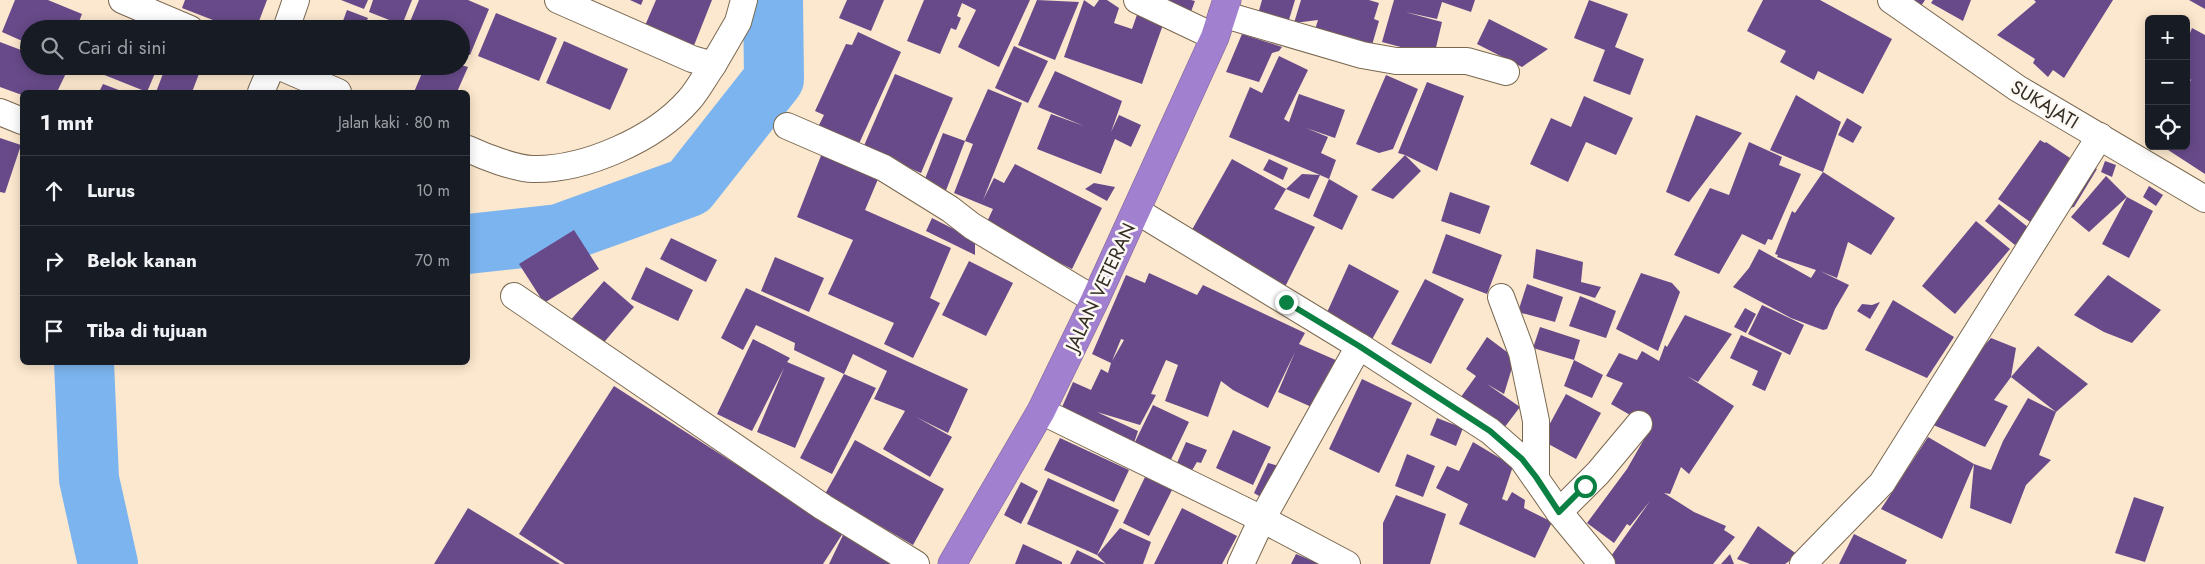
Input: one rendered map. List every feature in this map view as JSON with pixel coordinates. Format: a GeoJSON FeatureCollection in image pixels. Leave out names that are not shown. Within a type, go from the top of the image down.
{"type":"FeatureCollection","features":[{"type":"Feature","properties":{"kind":"highway","name":"JALAN VETERAN"},"geometry":{"type":"LineString","coordinates":[[952,564],[1040,411],[1095,300],[1137,211],[1221,17]]}},
{"type":"Feature","properties":{"kind":"street"},"geometry":{"type":"LineString","coordinates":[[122,0],[169,20]]}},
{"type":"Feature","properties":{"kind":"street"},"geometry":{"type":"LineString","coordinates":[[289,20],[296,0]]}},
{"type":"Feature","properties":{"kind":"street"},"geometry":{"type":"LineString","coordinates":[[558,0],[692,59],[713,65]]}},
{"type":"Feature","properties":{"kind":"street"},"geometry":{"type":"LineString","coordinates":[[470,150],[484,156],[532,169],[578,164],[616,151],[657,128],[689,100],[713,65],[738,22],[744,0]]}},
{"type":"Feature","properties":{"kind":"street"},"geometry":{"type":"LineString","coordinates":[[1138,0],[1221,17],[1362,55],[1396,60],[1467,61],[1506,72]]}},
{"type":"Feature","properties":{"kind":"street","name":"SUKAJATI"},"geometry":{"type":"LineString","coordinates":[[1891,0],[2017,88],[2205,199]]}},
{"type":"Feature","properties":{"kind":"street"},"geometry":{"type":"LineString","coordinates":[[262,90],[268,75]]}},
{"type":"Feature","properties":{"kind":"street"},"geometry":{"type":"LineString","coordinates":[[299,75],[333,90]]}},
{"type":"Feature","properties":{"kind":"street"},"geometry":{"type":"LineString","coordinates":[[0,112],[20,120]]}},
{"type":"Feature","properties":{"kind":"street"},"geometry":{"type":"LineString","coordinates":[[788,126],[884,168],[950,209],[972,226],[1095,300]]}},
{"type":"Feature","properties":{"kind":"street"},"geometry":{"type":"LineString","coordinates":[[1804,564],[1882,483],[2100,136]]}},
{"type":"Feature","properties":{"kind":"street"},"geometry":{"type":"LineString","coordinates":[[1137,211],[1359,346],[1490,431],[1522,459],[1559,512],[1602,564]]}},
{"type":"Feature","properties":{"kind":"street"},"geometry":{"type":"LineString","coordinates":[[514,296],[823,507],[916,564]]}},
{"type":"Feature","properties":{"kind":"street"},"geometry":{"type":"LineString","coordinates":[[1501,297],[1522,354],[1536,421],[1536,477]]}},
{"type":"Feature","properties":{"kind":"street"},"geometry":{"type":"LineString","coordinates":[[1241,564],[1262,520],[1359,346]]}},
{"type":"Feature","properties":{"kind":"street"},"geometry":{"type":"LineString","coordinates":[[1040,411],[1347,564]]}},
{"type":"Feature","properties":{"kind":"street"},"geometry":{"type":"LineString","coordinates":[[1559,512],[1598,473],[1639,424]]}},
{"type":"Feature","properties":{"kind":"building"},"geometry":{"type":"Polygon","coordinates":[[[15,0],[48,0],[82,14],[80,20],[20,20],[20,40],[2,32],[15,0]]]}},
{"type":"Feature","properties":{"kind":"building"},"geometry":{"type":"Polygon","coordinates":[[[185,0],[267,0],[259,20],[213,20],[182,8],[185,0]]]}},
{"type":"Feature","properties":{"kind":"building"},"geometry":{"type":"Polygon","coordinates":[[[341,0],[368,0],[364,9],[341,0]]]}},
{"type":"Feature","properties":{"kind":"building"},"geometry":{"type":"Polygon","coordinates":[[[373,0],[412,0],[404,20],[389,20],[369,12],[373,0]]]}},
{"type":"Feature","properties":{"kind":"building"},"geometry":{"type":"Polygon","coordinates":[[[419,0],[468,0],[489,9],[470,55],[470,20],[411,20],[419,0]]]}},
{"type":"Feature","properties":{"kind":"building"},"geometry":{"type":"Polygon","coordinates":[[[630,0],[643,0],[641,5],[630,0]]]}},
{"type":"Feature","properties":{"kind":"building"},"geometry":{"type":"Polygon","coordinates":[[[656,0],[712,0],[693,48],[644,28],[656,0]]]}},
{"type":"Feature","properties":{"kind":"building"},"geometry":{"type":"Polygon","coordinates":[[[847,0],[884,0],[871,31],[839,18],[847,0]]]}},
{"type":"Feature","properties":{"kind":"building"},"geometry":{"type":"Polygon","coordinates":[[[924,0],[1030,0],[999,67],[958,47],[976,10],[962,3],[957,16],[961,18],[956,30],[951,28],[940,54],[907,41],[924,0]]]}},
{"type":"Feature","properties":{"kind":"building"},"geometry":{"type":"Polygon","coordinates":[[[1037,0],[1079,2],[1055,60],[1018,45],[1037,0]]]}},
{"type":"Feature","properties":{"kind":"building"},"geometry":{"type":"Polygon","coordinates":[[[1084,0],[1094,7],[1099,0],[1107,0],[1119,8],[1114,23],[1132,29],[1139,9],[1165,19],[1142,84],[1064,57],[1084,0]]]}},
{"type":"Feature","properties":{"kind":"building"},"geometry":{"type":"Polygon","coordinates":[[[1160,0],[1191,0],[1195,1],[1189,17],[1160,0]]]}},
{"type":"Feature","properties":{"kind":"building"},"geometry":{"type":"Polygon","coordinates":[[[1262,0],[1295,0],[1288,23],[1258,14],[1262,0]]]}},
{"type":"Feature","properties":{"kind":"building"},"geometry":{"type":"Polygon","coordinates":[[[1301,0],[1369,0],[1379,3],[1374,19],[1379,21],[1370,52],[1313,36],[1318,20],[1294,23],[1301,0]]]}},
{"type":"Feature","properties":{"kind":"building"},"geometry":{"type":"Polygon","coordinates":[[[1394,0],[1475,0],[1471,12],[1442,2],[1437,19],[1405,12],[1442,22],[1434,56],[1382,42],[1394,0]]]}},
{"type":"Feature","properties":{"kind":"building"},"geometry":{"type":"Polygon","coordinates":[[[1589,0],[1628,14],[1615,47],[1644,59],[1630,95],[1593,81],[1605,50],[1574,38],[1589,0]]]}},
{"type":"Feature","properties":{"kind":"building"},"geometry":{"type":"Polygon","coordinates":[[[1763,0],[1820,0],[1892,39],[1863,94],[1818,71],[1814,80],[1780,62],[1786,51],[1747,31],[1763,0]]]}},
{"type":"Feature","properties":{"kind":"building"},"geometry":{"type":"Polygon","coordinates":[[[1914,0],[1925,0],[1919,9],[1914,0]]]}},
{"type":"Feature","properties":{"kind":"building"},"geometry":{"type":"Polygon","coordinates":[[[1933,0],[1971,0],[1963,21],[1931,3],[1933,0]]]}},
{"type":"Feature","properties":{"kind":"building"},"geometry":{"type":"Polygon","coordinates":[[[2034,0],[2113,0],[2064,78],[2053,70],[2048,77],[2033,63],[2035,59],[1997,35],[2036,2],[2034,0]]]}},
{"type":"Feature","properties":{"kind":"building"},"geometry":{"type":"Polygon","coordinates":[[[2189,0],[2205,0],[2205,9],[2189,0]]]}},
{"type":"Feature","properties":{"kind":"building"},"geometry":{"type":"Polygon","coordinates":[[[347,10],[368,18],[367,20],[343,20],[347,10]]]}},
{"type":"Feature","properties":{"kind":"building"},"geometry":{"type":"Polygon","coordinates":[[[496,13],[557,38],[539,81],[478,56],[496,13]]]}},
{"type":"Feature","properties":{"kind":"building"},"geometry":{"type":"Polygon","coordinates":[[[1489,19],[1548,49],[1522,67],[1477,44],[1489,19]]]}},
{"type":"Feature","properties":{"kind":"building"},"geometry":{"type":"Polygon","coordinates":[[[2192,28],[2205,35],[2205,174],[2168,150],[2190,150],[2190,33],[2192,28]]]}},
{"type":"Feature","properties":{"kind":"building"},"geometry":{"type":"Polygon","coordinates":[[[858,32],[901,52],[857,148],[817,129],[824,115],[815,111],[846,44],[852,45],[858,32]]]}},
{"type":"Feature","properties":{"kind":"building"},"geometry":{"type":"Polygon","coordinates":[[[1242,34],[1282,47],[1279,51],[1272,53],[1259,82],[1226,72],[1242,34]]]}},
{"type":"Feature","properties":{"kind":"building"},"geometry":{"type":"Polygon","coordinates":[[[564,41],[628,69],[610,110],[546,83],[564,41]]]}},
{"type":"Feature","properties":{"kind":"building"},"geometry":{"type":"Polygon","coordinates":[[[0,42],[20,50],[20,75],[65,75],[58,90],[20,90],[20,94],[0,87],[0,42]]]}},
{"type":"Feature","properties":{"kind":"building"},"geometry":{"type":"Polygon","coordinates":[[[1014,46],[1048,61],[1028,103],[995,88],[1014,46]]]}},
{"type":"Feature","properties":{"kind":"building"},"geometry":{"type":"Polygon","coordinates":[[[1279,56],[1308,70],[1284,119],[1289,122],[1299,94],[1345,110],[1335,138],[1306,128],[1328,137],[1321,153],[1336,160],[1329,179],[1229,137],[1250,87],[1262,93],[1279,56]]]}},
{"type":"Feature","properties":{"kind":"building"},"geometry":{"type":"Polygon","coordinates":[[[1055,71],[1122,101],[1111,132],[1119,115],[1141,125],[1131,147],[1115,139],[1101,174],[1037,149],[1051,114],[1084,126],[1038,107],[1055,71]]]}},
{"type":"Feature","properties":{"kind":"building"},"geometry":{"type":"Polygon","coordinates":[[[895,74],[953,98],[921,173],[863,148],[895,74]]]}},
{"type":"Feature","properties":{"kind":"building"},"geometry":{"type":"Polygon","coordinates":[[[104,75],[154,75],[148,90],[142,90],[104,75]]]}},
{"type":"Feature","properties":{"kind":"building"},"geometry":{"type":"Polygon","coordinates":[[[163,75],[199,75],[193,90],[157,90],[163,75]]]}},
{"type":"Feature","properties":{"kind":"building"},"geometry":{"type":"Polygon","coordinates":[[[421,75],[464,75],[458,90],[415,90],[421,75]]]}},
{"type":"Feature","properties":{"kind":"building"},"geometry":{"type":"Polygon","coordinates":[[[1386,75],[1418,89],[1393,149],[1379,153],[1356,144],[1386,75]]]}},
{"type":"Feature","properties":{"kind":"building"},"geometry":{"type":"Polygon","coordinates":[[[1427,82],[1464,96],[1437,171],[1398,153],[1427,82]]]}},
{"type":"Feature","properties":{"kind":"building"},"geometry":{"type":"Polygon","coordinates":[[[103,84],[119,90],[100,90],[103,84]]]}},
{"type":"Feature","properties":{"kind":"building"},"geometry":{"type":"Polygon","coordinates":[[[988,89],[1022,103],[983,200],[994,178],[1004,183],[1015,164],[1102,208],[1072,269],[985,226],[993,209],[954,193],[973,144],[965,141],[988,89]]]}},
{"type":"Feature","properties":{"kind":"building"},"geometry":{"type":"Polygon","coordinates":[[[1796,95],[1841,122],[1823,172],[1770,150],[1796,95]]]}},
{"type":"Feature","properties":{"kind":"building"},"geometry":{"type":"Polygon","coordinates":[[[1584,96],[1633,118],[1616,155],[1586,142],[1568,182],[1530,164],[1551,118],[1571,127],[1584,96]]]}},
{"type":"Feature","properties":{"kind":"building"},"geometry":{"type":"Polygon","coordinates":[[[1696,115],[1742,133],[1689,202],[1666,192],[1696,115]]]}},
{"type":"Feature","properties":{"kind":"building"},"geometry":{"type":"Polygon","coordinates":[[[1847,118],[1862,127],[1853,143],[1838,135],[1847,118]]]}},
{"type":"Feature","properties":{"kind":"building"},"geometry":{"type":"Polygon","coordinates":[[[943,133],[965,141],[945,193],[923,184],[943,133]]]}},
{"type":"Feature","properties":{"kind":"building"},"geometry":{"type":"Polygon","coordinates":[[[0,138],[20,145],[20,148],[5,193],[0,192],[0,138]]]}},
{"type":"Feature","properties":{"kind":"building"},"geometry":{"type":"Polygon","coordinates":[[[2040,140],[2073,160],[2033,224],[1998,199],[2040,140]]]}},
{"type":"Feature","properties":{"kind":"building"},"geometry":{"type":"Polygon","coordinates":[[[1749,142],[1782,157],[1779,165],[1801,174],[1772,240],[1768,239],[1765,245],[1742,234],[1719,274],[1674,255],[1710,188],[1729,195],[1749,142]]]}},
{"type":"Feature","properties":{"kind":"building"},"geometry":{"type":"Polygon","coordinates":[[[824,148],[881,172],[865,210],[951,248],[930,298],[940,303],[913,358],[884,344],[894,323],[828,294],[853,240],[797,217],[824,148]]]}},
{"type":"Feature","properties":{"kind":"building"},"geometry":{"type":"Polygon","coordinates":[[[1405,155],[1421,171],[1393,199],[1371,190],[1405,155]]]}},
{"type":"Feature","properties":{"kind":"building"},"geometry":{"type":"Polygon","coordinates":[[[1232,159],[1286,189],[1274,209],[1315,227],[1284,289],[1189,235],[1232,159]]]}},
{"type":"Feature","properties":{"kind":"building"},"geometry":{"type":"Polygon","coordinates":[[[1269,159],[1288,168],[1283,180],[1263,170],[1269,159]]]}},
{"type":"Feature","properties":{"kind":"building"},"geometry":{"type":"Polygon","coordinates":[[[2105,161],[2116,165],[2112,177],[2101,172],[2105,161]]]}},
{"type":"Feature","properties":{"kind":"building"},"geometry":{"type":"Polygon","coordinates":[[[2086,163],[2097,169],[2074,207],[2058,211],[2086,163]]]}},
{"type":"Feature","properties":{"kind":"building"},"geometry":{"type":"Polygon","coordinates":[[[1823,172],[1895,218],[1871,255],[1848,242],[1837,278],[1820,271],[1849,285],[1835,309],[1827,329],[1823,330],[1791,318],[1733,287],[1749,268],[1759,249],[1811,278],[1816,270],[1777,257],[1778,255],[1775,254],[1792,211],[1795,213],[1823,172]]]}},
{"type":"Feature","properties":{"kind":"building"},"geometry":{"type":"Polygon","coordinates":[[[1302,174],[1320,175],[1309,199],[1286,189],[1302,174]]]}},
{"type":"Feature","properties":{"kind":"building"},"geometry":{"type":"Polygon","coordinates":[[[2106,176],[2127,197],[2089,232],[2071,217],[2106,176]]]}},
{"type":"Feature","properties":{"kind":"building"},"geometry":{"type":"Polygon","coordinates":[[[1329,179],[1358,196],[1342,230],[1313,216],[1329,179]]]}},
{"type":"Feature","properties":{"kind":"building"},"geometry":{"type":"Polygon","coordinates":[[[1094,183],[1115,187],[1107,201],[1085,189],[1094,183]]]}},
{"type":"Feature","properties":{"kind":"building"},"geometry":{"type":"Polygon","coordinates":[[[2149,186],[2163,195],[2156,206],[2143,197],[2149,186]]]}},
{"type":"Feature","properties":{"kind":"building"},"geometry":{"type":"Polygon","coordinates":[[[1450,192],[1490,206],[1480,234],[1441,221],[1450,192]]]}},
{"type":"Feature","properties":{"kind":"building"},"geometry":{"type":"Polygon","coordinates":[[[2127,197],[2153,211],[2129,258],[2102,244],[2127,197]]]}},
{"type":"Feature","properties":{"kind":"building"},"geometry":{"type":"Polygon","coordinates":[[[1999,204],[2029,228],[2015,245],[1985,221],[1999,204]]]}},
{"type":"Feature","properties":{"kind":"building"},"geometry":{"type":"Polygon","coordinates":[[[932,218],[975,240],[975,255],[926,231],[932,218]]]}},
{"type":"Feature","properties":{"kind":"building"},"geometry":{"type":"Polygon","coordinates":[[[1976,221],[2010,249],[1955,314],[1922,286],[1976,221]]]}},
{"type":"Feature","properties":{"kind":"building"},"geometry":{"type":"Polygon","coordinates":[[[574,230],[599,269],[544,303],[519,264],[574,230]]]}},
{"type":"Feature","properties":{"kind":"building"},"geometry":{"type":"Polygon","coordinates":[[[1446,234],[1502,255],[1487,294],[1432,273],[1446,234]]]}},
{"type":"Feature","properties":{"kind":"building"},"geometry":{"type":"Polygon","coordinates":[[[671,238],[717,260],[706,282],[660,259],[671,238]]]}},
{"type":"Feature","properties":{"kind":"building"},"geometry":{"type":"Polygon","coordinates":[[[1536,249],[1583,262],[1581,282],[1601,287],[1595,298],[1533,278],[1536,249]]]}},
{"type":"Feature","properties":{"kind":"building"},"geometry":{"type":"Polygon","coordinates":[[[775,257],[824,278],[809,312],[761,291],[775,257]]]}},
{"type":"Feature","properties":{"kind":"building"},"geometry":{"type":"Polygon","coordinates":[[[969,261],[1013,283],[986,336],[942,315],[969,261]]]}},
{"type":"Feature","properties":{"kind":"building"},"geometry":{"type":"Polygon","coordinates":[[[1349,264],[1399,291],[1370,343],[1324,319],[1349,264]]]}},
{"type":"Feature","properties":{"kind":"building"},"geometry":{"type":"Polygon","coordinates":[[[646,267],[693,290],[678,321],[631,299],[646,267]]]}},
{"type":"Feature","properties":{"kind":"building"},"geometry":{"type":"Polygon","coordinates":[[[1149,273],[1197,295],[1203,285],[1305,333],[1299,344],[1338,361],[1316,409],[1278,392],[1295,352],[1268,408],[1233,390],[1221,381],[1208,417],[1165,401],[1178,365],[1166,360],[1151,394],[1156,395],[1140,425],[1097,412],[1138,431],[1133,446],[1153,405],[1189,422],[1166,470],[1059,414],[1073,382],[1091,390],[1101,369],[1108,373],[1111,363],[1092,354],[1126,275],[1145,283],[1149,273]],[[1121,339],[1112,361],[1124,340],[1121,339]]]}},
{"type":"Feature","properties":{"kind":"building"},"geometry":{"type":"Polygon","coordinates":[[[1641,273],[1672,283],[1680,292],[1658,351],[1616,329],[1641,273]]]}},
{"type":"Feature","properties":{"kind":"building"},"geometry":{"type":"Polygon","coordinates":[[[2108,275],[2161,310],[2132,343],[2104,332],[2074,315],[2108,275]]]}},
{"type":"Feature","properties":{"kind":"building"},"geometry":{"type":"Polygon","coordinates":[[[1425,279],[1464,299],[1431,364],[1391,344],[1425,279]]]}},
{"type":"Feature","properties":{"kind":"building"},"geometry":{"type":"Polygon","coordinates":[[[604,281],[634,307],[600,347],[569,322],[604,281]]]}},
{"type":"Feature","properties":{"kind":"building"},"geometry":{"type":"Polygon","coordinates":[[[1527,284],[1563,297],[1555,322],[1518,312],[1527,284]]]}},
{"type":"Feature","properties":{"kind":"building"},"geometry":{"type":"Polygon","coordinates":[[[746,288],[968,389],[948,433],[916,417],[952,437],[930,477],[883,449],[905,411],[874,399],[887,371],[853,354],[844,374],[794,350],[795,343],[756,325],[743,350],[721,338],[746,288]]]}},
{"type":"Feature","properties":{"kind":"building"},"geometry":{"type":"Polygon","coordinates":[[[1580,296],[1616,311],[1606,338],[1569,326],[1580,296]]]}},
{"type":"Feature","properties":{"kind":"building"},"geometry":{"type":"Polygon","coordinates":[[[1893,300],[1954,337],[1927,378],[1865,350],[1893,300]]]}},
{"type":"Feature","properties":{"kind":"building"},"geometry":{"type":"Polygon","coordinates":[[[1880,302],[1870,319],[1857,311],[1862,304],[1872,305],[1880,302]]]}},
{"type":"Feature","properties":{"kind":"building"},"geometry":{"type":"Polygon","coordinates":[[[1762,305],[1804,325],[1790,355],[1748,334],[1762,305]]]}},
{"type":"Feature","properties":{"kind":"building"},"geometry":{"type":"Polygon","coordinates":[[[1745,308],[1756,314],[1746,333],[1734,327],[1745,308]]]}},
{"type":"Feature","properties":{"kind":"building"},"geometry":{"type":"Polygon","coordinates":[[[1685,315],[1732,334],[1698,382],[1687,376],[1734,406],[1689,474],[1681,467],[1670,494],[1664,493],[1694,512],[1726,526],[1724,530],[1735,537],[1713,564],[1616,564],[1609,559],[1650,501],[1630,526],[1627,524],[1614,543],[1587,523],[1627,469],[1651,427],[1611,404],[1623,383],[1606,376],[1619,353],[1637,360],[1642,351],[1659,361],[1665,345],[1667,347],[1685,315]]]}},
{"type":"Feature","properties":{"kind":"building"},"geometry":{"type":"Polygon","coordinates":[[[1540,327],[1580,340],[1574,360],[1533,348],[1540,327]]]}},
{"type":"Feature","properties":{"kind":"building"},"geometry":{"type":"Polygon","coordinates":[[[1741,335],[1782,353],[1765,391],[1752,385],[1758,371],[1730,358],[1741,335]]]}},
{"type":"Feature","properties":{"kind":"building"},"geometry":{"type":"Polygon","coordinates":[[[1487,337],[1515,358],[1504,394],[1487,384],[1520,407],[1501,432],[1458,401],[1476,376],[1466,369],[1487,337]]]}},
{"type":"Feature","properties":{"kind":"building"},"geometry":{"type":"Polygon","coordinates":[[[1991,338],[2016,348],[2011,377],[1994,400],[2008,406],[1985,447],[1931,424],[1974,357],[1991,338]]]}},
{"type":"Feature","properties":{"kind":"building"},"geometry":{"type":"Polygon","coordinates":[[[753,339],[790,358],[787,362],[825,378],[795,448],[757,432],[784,368],[752,431],[717,414],[753,339]]]}},
{"type":"Feature","properties":{"kind":"building"},"geometry":{"type":"Polygon","coordinates":[[[2038,346],[2088,384],[2056,412],[2011,377],[2038,346]]]}},
{"type":"Feature","properties":{"kind":"building"},"geometry":{"type":"Polygon","coordinates":[[[1574,360],[1603,375],[1592,398],[1564,386],[1574,360]]]}},
{"type":"Feature","properties":{"kind":"building"},"geometry":{"type":"Polygon","coordinates":[[[844,374],[876,388],[832,474],[800,458],[844,374]]]}},
{"type":"Feature","properties":{"kind":"building"},"geometry":{"type":"Polygon","coordinates":[[[1362,379],[1412,403],[1379,473],[1329,449],[1362,379]]]}},
{"type":"Feature","properties":{"kind":"building"},"geometry":{"type":"Polygon","coordinates":[[[614,386],[843,533],[823,564],[565,564],[519,534],[614,386]]]}},
{"type":"Feature","properties":{"kind":"building"},"geometry":{"type":"Polygon","coordinates":[[[1566,394],[1601,413],[1576,459],[1541,440],[1566,394]]]}},
{"type":"Feature","properties":{"kind":"building"},"geometry":{"type":"Polygon","coordinates":[[[2028,398],[2056,412],[2039,455],[2051,460],[2026,485],[2011,524],[1970,508],[1974,464],[1991,470],[2003,441],[2028,398]]]}},
{"type":"Feature","properties":{"kind":"building"},"geometry":{"type":"Polygon","coordinates":[[[1437,418],[1463,428],[1456,446],[1430,435],[1437,418]]]}},
{"type":"Feature","properties":{"kind":"building"},"geometry":{"type":"Polygon","coordinates":[[[1233,430],[1271,447],[1253,485],[1216,468],[1233,430]]]}},
{"type":"Feature","properties":{"kind":"building"},"geometry":{"type":"Polygon","coordinates":[[[1928,437],[1974,464],[1942,539],[1881,509],[1928,437]]]}},
{"type":"Feature","properties":{"kind":"building"},"geometry":{"type":"Polygon","coordinates":[[[1060,438],[1129,470],[1114,502],[1044,470],[1060,438]]]}},
{"type":"Feature","properties":{"kind":"building"},"geometry":{"type":"Polygon","coordinates":[[[855,440],[944,489],[913,545],[825,494],[855,440]]]}},
{"type":"Feature","properties":{"kind":"building"},"geometry":{"type":"Polygon","coordinates":[[[1186,442],[1207,450],[1201,463],[1197,462],[1191,472],[1177,463],[1186,442]]]}},
{"type":"Feature","properties":{"kind":"building"},"geometry":{"type":"Polygon","coordinates":[[[1473,442],[1513,466],[1502,499],[1507,501],[1512,492],[1525,500],[1524,508],[1552,522],[1535,558],[1459,524],[1468,504],[1436,488],[1447,466],[1459,471],[1473,442]]]}},
{"type":"Feature","properties":{"kind":"building"},"geometry":{"type":"Polygon","coordinates":[[[1407,454],[1435,466],[1423,497],[1395,486],[1407,454]]]}},
{"type":"Feature","properties":{"kind":"building"},"geometry":{"type":"Polygon","coordinates":[[[1268,463],[1286,468],[1266,500],[1254,493],[1268,463]]]}},
{"type":"Feature","properties":{"kind":"building"},"geometry":{"type":"Polygon","coordinates":[[[1145,477],[1172,490],[1149,536],[1123,523],[1145,477]]]}},
{"type":"Feature","properties":{"kind":"building"},"geometry":{"type":"Polygon","coordinates":[[[1048,478],[1119,510],[1097,555],[1027,524],[1048,478]]]}},
{"type":"Feature","properties":{"kind":"building"},"geometry":{"type":"Polygon","coordinates":[[[1021,482],[1038,491],[1021,524],[1004,515],[1021,482]]]}},
{"type":"Feature","properties":{"kind":"building"},"geometry":{"type":"Polygon","coordinates":[[[1396,495],[1446,514],[1430,564],[1383,564],[1383,523],[1396,495]]]}},
{"type":"Feature","properties":{"kind":"building"},"geometry":{"type":"Polygon","coordinates":[[[2134,497],[2164,507],[2145,562],[2115,553],[2134,497]]]}},
{"type":"Feature","properties":{"kind":"building"},"geometry":{"type":"Polygon","coordinates":[[[468,508],[560,564],[434,564],[468,508]]]}},
{"type":"Feature","properties":{"kind":"building"},"geometry":{"type":"Polygon","coordinates":[[[1182,508],[1237,536],[1222,564],[1154,564],[1182,508]]]}},
{"type":"Feature","properties":{"kind":"building"},"geometry":{"type":"Polygon","coordinates":[[[1758,526],[1798,555],[1785,564],[1750,564],[1737,559],[1758,526]]]}},
{"type":"Feature","properties":{"kind":"building"},"geometry":{"type":"Polygon","coordinates":[[[1120,528],[1151,542],[1143,564],[1106,564],[1097,555],[1120,528]]]}},
{"type":"Feature","properties":{"kind":"building"},"geometry":{"type":"Polygon","coordinates":[[[845,531],[913,564],[829,564],[845,531]]]}},
{"type":"Feature","properties":{"kind":"building"},"geometry":{"type":"Polygon","coordinates":[[[1854,534],[1907,560],[1905,564],[1839,564],[1854,534]]]}},
{"type":"Feature","properties":{"kind":"building"},"geometry":{"type":"Polygon","coordinates":[[[1023,544],[1062,562],[1062,564],[1015,564],[1023,544]]]}},
{"type":"Feature","properties":{"kind":"building"},"geometry":{"type":"Polygon","coordinates":[[[1077,550],[1106,564],[1070,564],[1077,550]]]}},
{"type":"Feature","properties":{"kind":"building"},"geometry":{"type":"Polygon","coordinates":[[[1296,554],[1320,564],[1291,564],[1296,554]]]}},
{"type":"Feature","properties":{"kind":"building"},"geometry":{"type":"Polygon","coordinates":[[[1730,554],[1734,564],[1721,564],[1730,554]]]}},
{"type":"Feature","properties":{"kind":"waterway"},"geometry":{"type":"LineString","coordinates":[[470,244],[559,234],[689,187],[774,79],[773,0]]}},
{"type":"Feature","properties":{"kind":"waterway"},"geometry":{"type":"LineString","coordinates":[[84,365],[89,479],[108,564]]}},
{"type":"Feature","properties":{"kind":"route"},"geometry":{"type":"LineString","coordinates":[[1286,302],[1359,346],[1490,431],[1522,459],[1559,512],[1585,486]]}}]}
